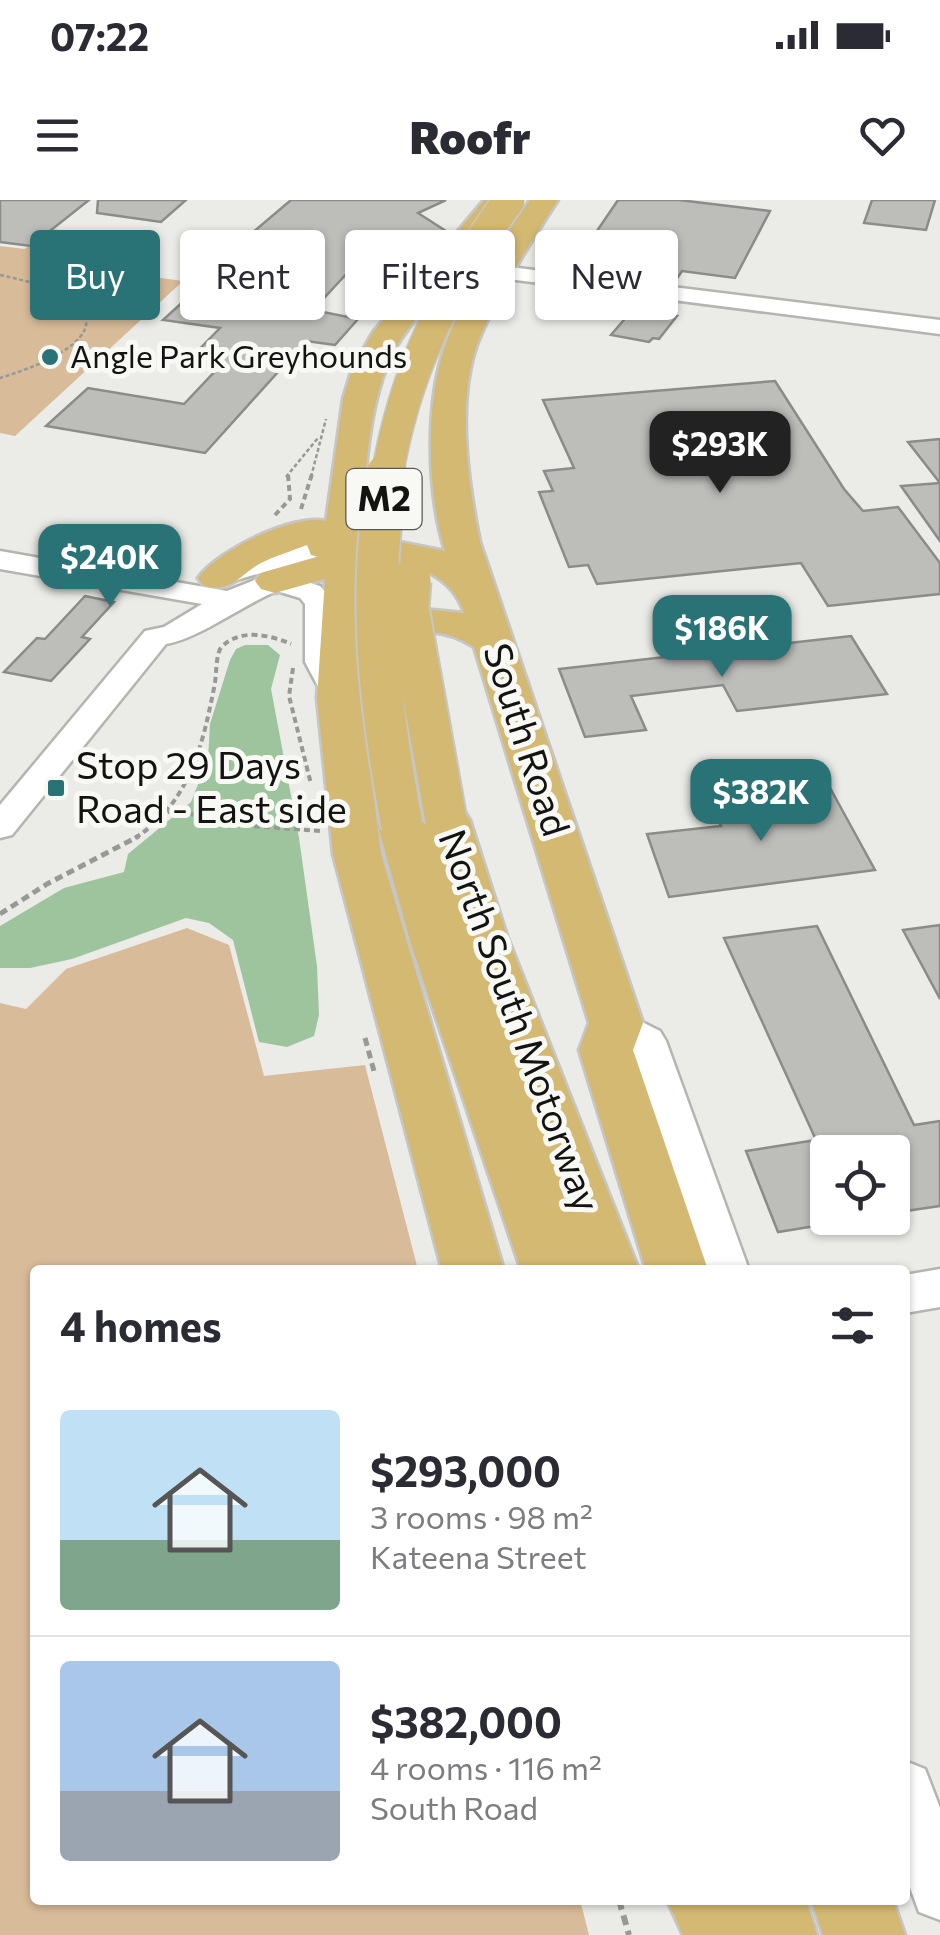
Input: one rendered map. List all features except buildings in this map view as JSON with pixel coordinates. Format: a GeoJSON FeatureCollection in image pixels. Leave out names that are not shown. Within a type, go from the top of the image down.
{"type":"FeatureCollection","features":[{"type":"Feature","properties":{"kind":"highway"},"geometry":{"type":"LineString","coordinates":[[475,230],[499,200]]}},
{"type":"Feature","properties":{"kind":"highway","name":"North South Motorway"},"geometry":{"type":"LineString","coordinates":[[509,200],[451,282],[411,366],[390,444],[376,613],[382,722],[424,823],[482,936],[606,1265]]}},
{"type":"Feature","properties":{"kind":"highway","name":"North South Motorway"},"geometry":{"type":"LineString","coordinates":[[531,200],[474,285],[436,373],[421,444],[408,608],[437,944],[550,1265]]}},
{"type":"Feature","properties":{"kind":"highway","name":"South Road"},"geometry":{"type":"LineString","coordinates":[[515,250],[544,200]]}},
{"type":"Feature","properties":{"kind":"highway"},"geometry":{"type":"LineString","coordinates":[[400,320],[384,339],[369,368],[338,541],[341,676],[350,808],[365,883],[473,1265]]}},
{"type":"Feature","properties":{"kind":"highway","name":"South Road"},"geometry":{"type":"LineString","coordinates":[[475,320],[462,344],[452,380],[449,469],[461,542],[616,1023]]}},
{"type":"Feature","properties":{"kind":"highway"},"geometry":{"type":"LineString","coordinates":[[351,456],[361,471],[388,479],[422,477],[449,469],[432,528],[390,550]]}},
{"type":"Feature","properties":{"kind":"highway"},"geometry":{"type":"LineString","coordinates":[[214,590],[245,556],[333,521],[338,541]]}},
{"type":"Feature","properties":{"kind":"highway"},"geometry":{"type":"LineString","coordinates":[[276,580],[338,541],[422,556],[468,582],[477,593],[495,642]]}},
{"type":"Feature","properties":{"kind":"highway"},"geometry":{"type":"LineString","coordinates":[[341,676],[372,632],[406,620],[458,623],[495,642]]}},
{"type":"Feature","properties":{"kind":"highway"},"geometry":{"type":"LineString","coordinates":[[616,1023],[606,1050],[675,1265]]}},
{"type":"Feature","properties":{"kind":"highway"},"geometry":{"type":"LineString","coordinates":[[711,1905],[730,1935]]}},
{"type":"Feature","properties":{"kind":"highway"},"geometry":{"type":"LineString","coordinates":[[767,1905],[776,1935]]}},
{"type":"Feature","properties":{"kind":"street"},"geometry":{"type":"LineString","coordinates":[[515,274],[940,328]]}},
{"type":"Feature","properties":{"kind":"street"},"geometry":{"type":"LineString","coordinates":[[0,560],[214,590],[276,580],[310,592],[320,603],[320,662],[341,676]]}},
{"type":"Feature","properties":{"kind":"street"},"geometry":{"type":"LineString","coordinates":[[0,827],[156,636],[173,634],[214,590]]}},
{"type":"Feature","properties":{"kind":"street","name":"South Road"},"geometry":{"type":"LineString","coordinates":[[616,1023],[646,1041],[725,1265]]}},
{"type":"Feature","properties":{"kind":"street"},"geometry":{"type":"LineString","coordinates":[[910,1293],[940,1288]]}},
{"type":"Feature","properties":{"kind":"street"},"geometry":{"type":"LineString","coordinates":[[910,1803],[940,1891]]}},
{"type":"Feature","properties":{"kind":"path"},"geometry":{"type":"LineString","coordinates":[[0,276],[59,288],[75,296],[85,306],[89,318],[84,333],[70,349],[30,369],[0,378]]}},
{"type":"Feature","properties":{"kind":"path"},"geometry":{"type":"LineString","coordinates":[[272,518],[290,499],[286,478],[318,438],[330,410]]}},
{"type":"Feature","properties":{"kind":"path"},"geometry":{"type":"LineString","coordinates":[[300,513],[313,482],[318,438]]}},
{"type":"Feature","properties":{"kind":"path"},"geometry":{"type":"LineString","coordinates":[[2,910],[46,884],[100,862],[168,812],[196,765],[216,682],[218,651],[234,639],[267,635],[290,643],[296,650]]}},
{"type":"Feature","properties":{"kind":"path"},"geometry":{"type":"LineString","coordinates":[[294,662],[289,696],[313,792]]}},
{"type":"Feature","properties":{"kind":"path"},"geometry":{"type":"LineString","coordinates":[[168,812],[233,818],[238,825],[323,831]]}},
{"type":"Feature","properties":{"kind":"path"},"geometry":{"type":"LineString","coordinates":[[621,1905],[630,1935]]}},
{"type":"Feature","properties":{"kind":"shaded area"},"geometry":{"type":"Polygon","coordinates":[[[30,245],[30,320],[141,320],[15,436],[0,433],[0,246],[25,249],[30,245]]]}},
{"type":"Feature","properties":{"kind":"shaded area"},"geometry":{"type":"Polygon","coordinates":[[[160,278],[180,281],[160,302],[160,278]]]}},
{"type":"Feature","properties":{"kind":"shaded area"},"geometry":{"type":"Polygon","coordinates":[[[268,645],[280,655],[271,689],[299,838],[317,966],[319,1015],[314,1036],[287,1047],[259,1042],[233,940],[209,923],[186,918],[72,959],[30,968],[0,968],[0,926],[64,888],[124,872],[128,854],[191,802],[208,759],[210,724],[230,660],[236,649],[268,645]]]}},
{"type":"Feature","properties":{"kind":"shaded area"},"geometry":{"type":"Polygon","coordinates":[[[187,928],[229,945],[264,1076],[365,1065],[417,1265],[30,1265],[30,1905],[581,1905],[589,1935],[0,1935],[0,1003],[26,1009],[66,969],[187,928]]]}},
{"type":"Feature","properties":{"kind":"place","name":"Angle Park Greyhounds"},"geometry":{"type":"Point","coordinates":[50,357]}},
{"type":"Feature","properties":{"kind":"place","name":"Stop 29 Days Road - East side"},"geometry":{"type":"Point","coordinates":[56,788]}}]}
